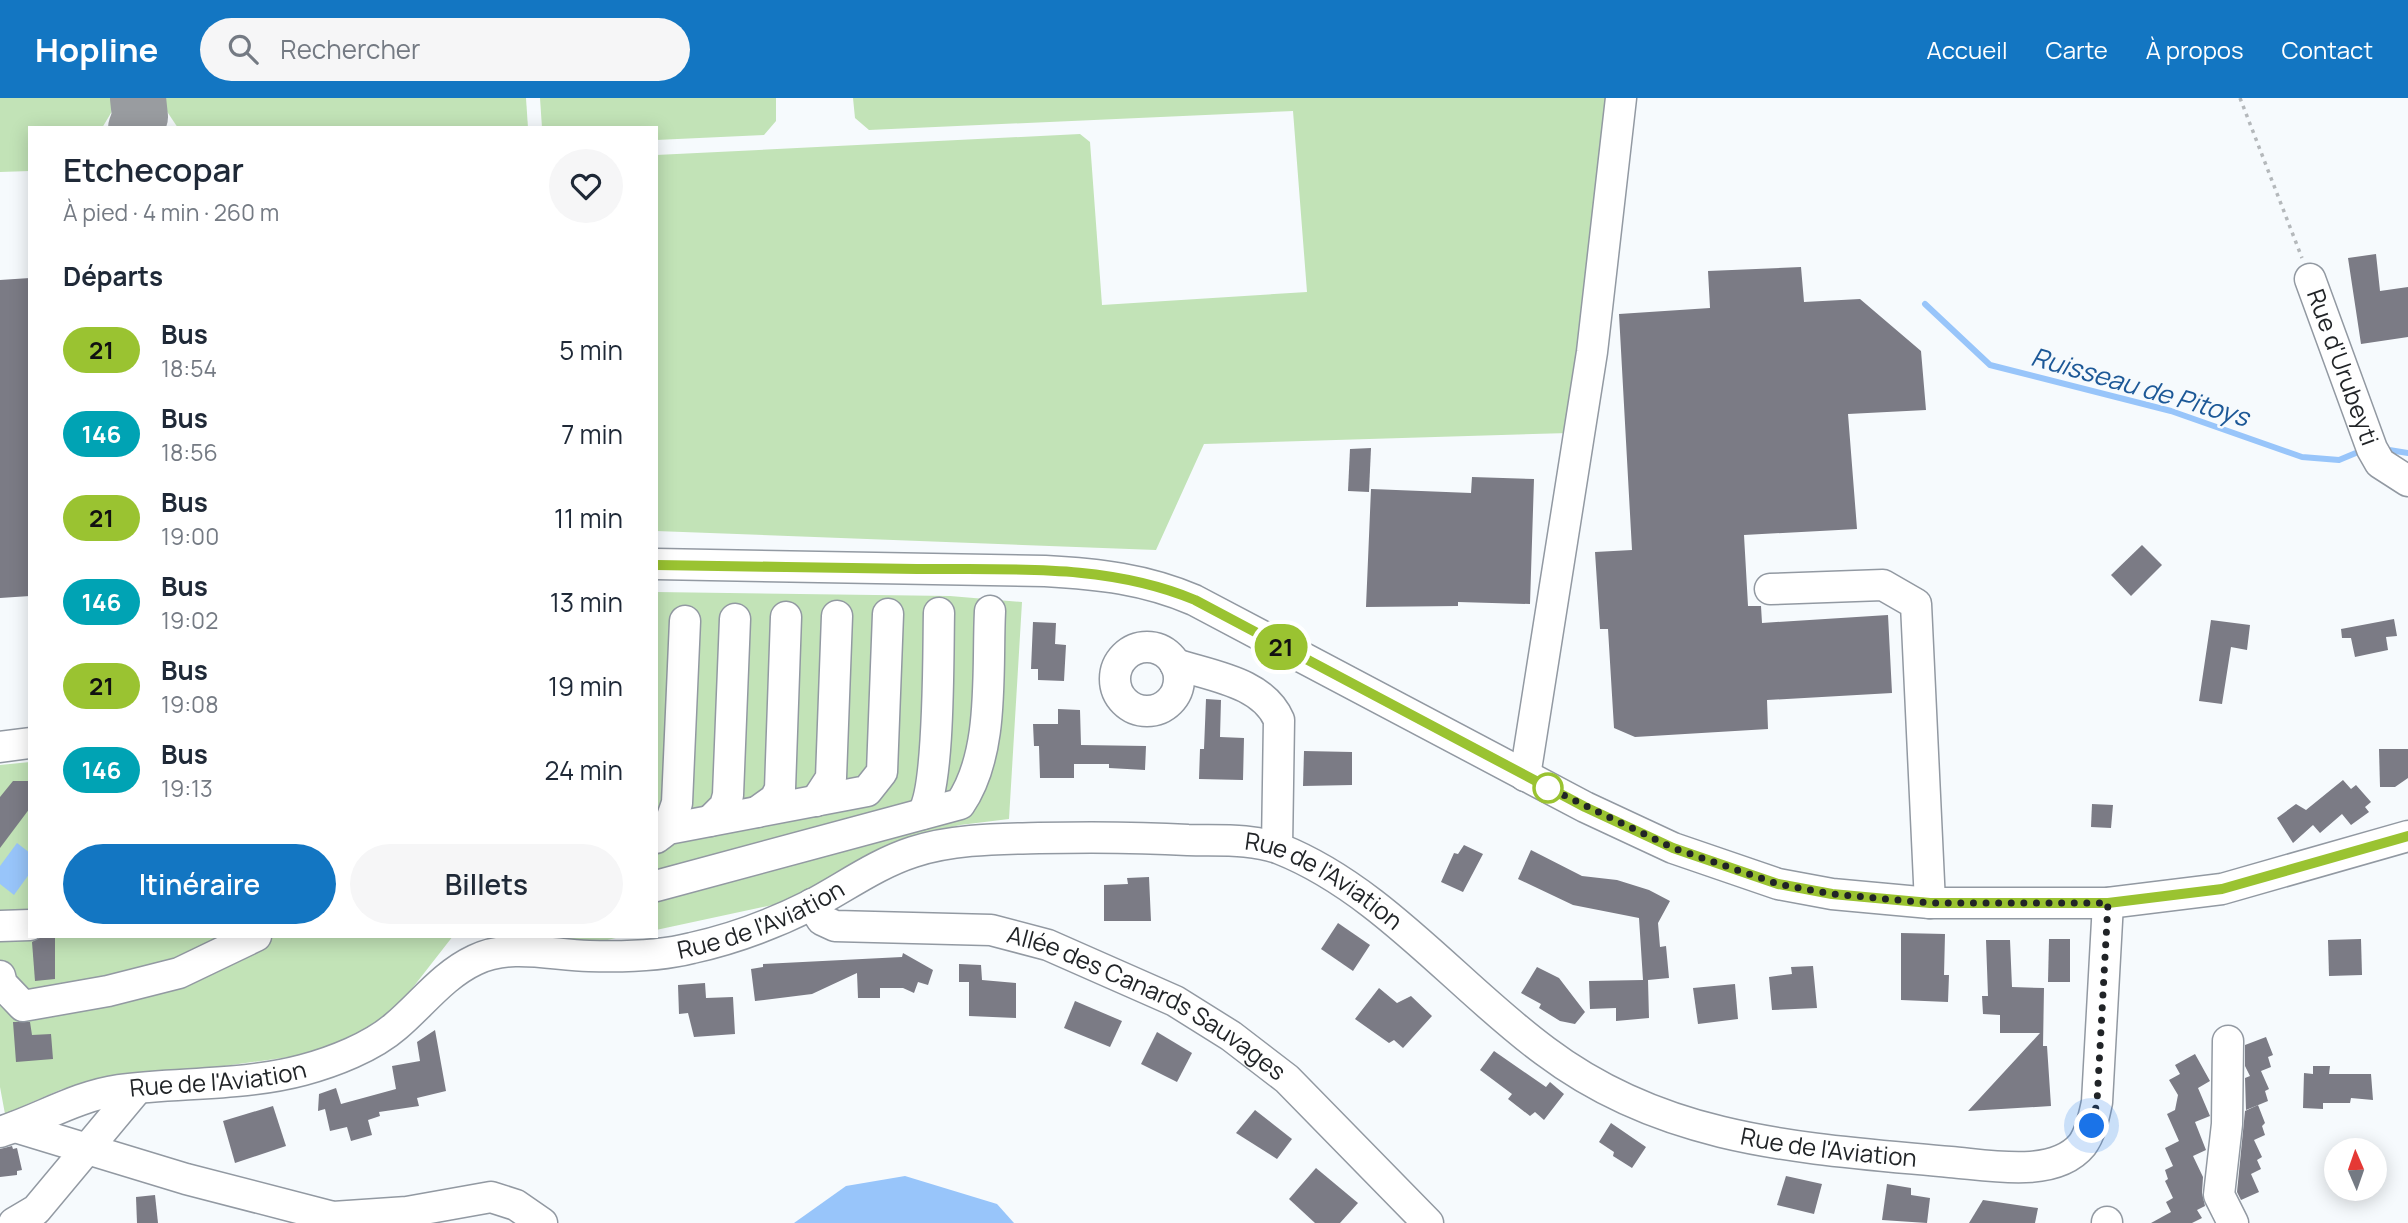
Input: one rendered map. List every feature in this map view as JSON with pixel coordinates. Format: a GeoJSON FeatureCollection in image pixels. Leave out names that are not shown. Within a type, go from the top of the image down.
{"type":"FeatureCollection","features":[{"type":"Feature","properties":{"kind":"street"},"geometry":{"type":"LineString","coordinates":[[1525,776],[1592,352],[1620,98]]}},
{"type":"Feature","properties":{"kind":"street","name":"Rue d'Urubeyti"},"geometry":{"type":"LineString","coordinates":[[2310,279],[2372,449],[2380,463],[2408,481]]}},
{"type":"Feature","properties":{"kind":"street"},"geometry":{"type":"LineString","coordinates":[[658,565],[1045,571],[1129,578],[1159,585],[1195,600],[1525,776],[1673,848],[1778,884],[1832,894],[1930,903],[2108,903],[2222,889],[2408,836]]}},
{"type":"Feature","properties":{"kind":"street"},"geometry":{"type":"LineString","coordinates":[[1770,589],[1883,585],[1916,604],[1930,903]]}},
{"type":"Feature","properties":{"kind":"street"},"geometry":{"type":"LineString","coordinates":[[658,886],[960,804],[972,786],[983,747],[990,611]]}},
{"type":"Feature","properties":{"kind":"street"},"geometry":{"type":"LineString","coordinates":[[922,814],[929,804],[934,750],[939,613]]}},
{"type":"Feature","properties":{"kind":"street"},"geometry":{"type":"LineString","coordinates":[[660,825],[710,821],[867,791],[882,772],[888,614]]}},
{"type":"Feature","properties":{"kind":"street"},"geometry":{"type":"LineString","coordinates":[[816,801],[831,778],[837,616]]}},
{"type":"Feature","properties":{"kind":"street"},"geometry":{"type":"LineString","coordinates":[[757,812],[775,799],[780,789],[786,617]]}},
{"type":"Feature","properties":{"kind":"street"},"geometry":{"type":"LineString","coordinates":[[710,821],[725,806],[728,795],[736,619]]}},
{"type":"Feature","properties":{"kind":"street"},"geometry":{"type":"LineString","coordinates":[[660,825],[677,803],[684,621]]}},
{"type":"Feature","properties":{"kind":"street"},"geometry":{"type":"LineString","coordinates":[[1175,664],[1258,692],[1273,706],[1279,720],[1276,847]]}},
{"type":"Feature","properties":{"kind":"street"},"geometry":{"type":"LineString","coordinates":[[0,747],[28,743]]}},
{"type":"Feature","properties":{"kind":"street","name":"Rue de l'Aviation"},"geometry":{"type":"LineString","coordinates":[[8,1130],[80,1100],[137,1089],[225,1082],[303,1070],[353,1052],[392,1030],[450,974],[481,956],[525,950],[590,956],[686,950],[757,930],[812,904],[860,875],[914,852],[976,840],[1120,837],[1239,842],[1276,847],[1335,879],[1420,941],[1545,1052],[1608,1091],[1682,1123],[1728,1135],[1829,1150],[2023,1169],[2058,1160],[2080,1148],[2092,1126],[2097,1102],[2108,903]]}},
{"type":"Feature","properties":{"kind":"street","name":"Allée des Canards Sauvages"},"geometry":{"type":"LineString","coordinates":[[812,904],[822,920],[835,926],[991,930],[1037,942],[1175,1001],[1231,1036],[1287,1079],[1427,1223]]}},
{"type":"Feature","properties":{"kind":"street"},"geometry":{"type":"LineString","coordinates":[[0,926],[28,925]]}},
{"type":"Feature","properties":{"kind":"street"},"geometry":{"type":"LineString","coordinates":[[0,976],[2,984],[23,1006],[108,991],[179,973],[252,938]]}},
{"type":"Feature","properties":{"kind":"street"},"geometry":{"type":"LineString","coordinates":[[2228,1041],[2227,1124],[2219,1195],[2233,1223]]}},
{"type":"Feature","properties":{"kind":"street"},"geometry":{"type":"LineString","coordinates":[[14,1223],[36,1210],[83,1150],[137,1089]]}},
{"type":"Feature","properties":{"kind":"street"},"geometry":{"type":"LineString","coordinates":[[8,1130],[333,1217],[407,1212],[491,1197],[516,1205],[542,1223]]}},
{"type":"Feature","properties":{"kind":"path"},"geometry":{"type":"LineString","coordinates":[[2240,98],[2310,279]]}},
{"type":"Feature","properties":{"kind":"green space"},"geometry":{"type":"Polygon","coordinates":[[[0,98],[114,98],[111,113],[103,126],[28,126],[28,171],[0,172],[0,98]]]}},
{"type":"Feature","properties":{"kind":"green space"},"geometry":{"type":"Polygon","coordinates":[[[158,98],[526,98],[528,126],[177,126],[158,98]]]}},
{"type":"Feature","properties":{"kind":"green space"},"geometry":{"type":"Polygon","coordinates":[[[540,98],[776,98],[776,121],[764,135],[658,140],[658,126],[542,126],[540,98]]]}},
{"type":"Feature","properties":{"kind":"green space"},"geometry":{"type":"Polygon","coordinates":[[[853,98],[1614,98],[1569,433],[1204,444],[1156,550],[658,531],[658,155],[1080,134],[1090,142],[1102,305],[1307,292],[1293,111],[869,130],[855,118],[853,98]]]}},
{"type":"Feature","properties":{"kind":"green space"},"geometry":{"type":"Polygon","coordinates":[[[658,592],[950,596],[1022,602],[1009,819],[960,825],[908,838],[782,903],[658,930],[658,592]]]}},
{"type":"Feature","properties":{"kind":"green space"},"geometry":{"type":"Polygon","coordinates":[[[28,762],[28,938],[451,938],[393,1013],[354,1036],[310,1054],[62,1089],[5,1114],[0,1087],[0,765],[28,762]]]}},
{"type":"Feature","properties":{"kind":"green space"},"geometry":{"type":"Polygon","coordinates":[[[562,938],[616,938],[582,943],[562,938]]]}},
{"type":"Feature","properties":{"kind":"water"},"geometry":{"type":"Polygon","coordinates":[[[17,843],[28,851],[28,876],[14,895],[0,884],[0,866],[17,843]]]}},
{"type":"Feature","properties":{"kind":"water"},"geometry":{"type":"Polygon","coordinates":[[[905,1176],[997,1204],[1014,1223],[794,1223],[846,1186],[905,1176]]]}},
{"type":"Feature","properties":{"kind":"building"},"geometry":{"type":"Polygon","coordinates":[[[2376,254],[2380,291],[2408,287],[2408,337],[2361,344],[2348,258],[2376,254]]]}},
{"type":"Feature","properties":{"kind":"building"},"geometry":{"type":"Polygon","coordinates":[[[1801,267],[1804,302],[1860,299],[1921,351],[1926,410],[1848,414],[1857,529],[1744,535],[1748,606],[1761,606],[1762,623],[1888,615],[1892,693],[1767,700],[1768,729],[1635,737],[1614,728],[1608,629],[1600,629],[1595,552],[1632,550],[1619,314],[1710,308],[1708,271],[1801,267]]]}},
{"type":"Feature","properties":{"kind":"building"},"geometry":{"type":"Polygon","coordinates":[[[28,278],[28,596],[0,598],[0,280],[28,278]]]}},
{"type":"Feature","properties":{"kind":"building"},"geometry":{"type":"Polygon","coordinates":[[[1371,448],[1369,492],[1348,491],[1350,449],[1371,448]]]}},
{"type":"Feature","properties":{"kind":"building"},"geometry":{"type":"Polygon","coordinates":[[[1472,477],[1534,479],[1530,604],[1458,602],[1458,606],[1366,607],[1371,489],[1471,493],[1472,477]]]}},
{"type":"Feature","properties":{"kind":"building"},"geometry":{"type":"Polygon","coordinates":[[[2142,545],[2162,565],[2131,596],[2111,575],[2142,545]]]}},
{"type":"Feature","properties":{"kind":"building"},"geometry":{"type":"Polygon","coordinates":[[[2394,619],[2397,636],[2386,637],[2388,650],[2355,657],[2351,638],[2342,638],[2341,629],[2394,619]]]}},
{"type":"Feature","properties":{"kind":"building"},"geometry":{"type":"Polygon","coordinates":[[[2211,620],[2250,625],[2247,650],[2231,647],[2222,704],[2199,701],[2211,620]]]}},
{"type":"Feature","properties":{"kind":"building"},"geometry":{"type":"Polygon","coordinates":[[[1033,622],[1056,623],[1055,644],[1066,645],[1064,681],[1038,680],[1038,669],[1031,669],[1033,622]]]}},
{"type":"Feature","properties":{"kind":"building"},"geometry":{"type":"Polygon","coordinates":[[[1206,699],[1221,700],[1220,737],[1244,738],[1243,780],[1199,779],[1200,749],[1204,749],[1206,699]]]}},
{"type":"Feature","properties":{"kind":"building"},"geometry":{"type":"Polygon","coordinates":[[[1058,709],[1080,710],[1081,745],[1146,746],[1145,770],[1109,768],[1109,764],[1074,764],[1074,778],[1040,778],[1039,746],[1034,746],[1033,724],[1058,724],[1058,709]]]}},
{"type":"Feature","properties":{"kind":"building"},"geometry":{"type":"Polygon","coordinates":[[[2379,749],[2408,749],[2408,778],[2395,787],[2380,787],[2379,749]]]}},
{"type":"Feature","properties":{"kind":"building"},"geometry":{"type":"Polygon","coordinates":[[[1304,751],[1352,752],[1352,785],[1303,786],[1304,751]]]}},
{"type":"Feature","properties":{"kind":"building"},"geometry":{"type":"Polygon","coordinates":[[[2343,780],[2351,789],[2356,785],[2371,802],[2365,807],[2369,812],[2351,825],[2342,814],[2320,833],[2313,825],[2293,843],[2277,818],[2296,804],[2306,810],[2343,780]]]}},
{"type":"Feature","properties":{"kind":"building"},"geometry":{"type":"Polygon","coordinates":[[[13,781],[28,781],[28,811],[0,848],[0,797],[13,781]]]}},
{"type":"Feature","properties":{"kind":"building"},"geometry":{"type":"Polygon","coordinates":[[[2092,804],[2113,805],[2111,828],[2091,827],[2092,804]]]}},
{"type":"Feature","properties":{"kind":"building"},"geometry":{"type":"Polygon","coordinates":[[[1464,845],[1483,854],[1463,892],[1441,882],[1454,853],[1458,854],[1464,845]]]}},
{"type":"Feature","properties":{"kind":"building"},"geometry":{"type":"Polygon","coordinates":[[[1531,850],[1582,876],[1617,880],[1649,890],[1670,901],[1658,923],[1660,947],[1666,946],[1669,978],[1648,980],[1649,1018],[1616,1021],[1616,1008],[1590,1009],[1589,981],[1643,980],[1639,918],[1573,905],[1518,879],[1531,850]]]}},
{"type":"Feature","properties":{"kind":"building"},"geometry":{"type":"Polygon","coordinates":[[[1149,877],[1151,921],[1104,921],[1104,885],[1128,884],[1127,878],[1149,877]]]}},
{"type":"Feature","properties":{"kind":"building"},"geometry":{"type":"Polygon","coordinates":[[[1338,923],[1370,945],[1353,971],[1321,949],[1338,923]]]}},
{"type":"Feature","properties":{"kind":"building"},"geometry":{"type":"Polygon","coordinates":[[[1901,933],[1945,934],[1944,975],[1949,975],[1948,1002],[1901,1000],[1901,933]]]}},
{"type":"Feature","properties":{"kind":"building"},"geometry":{"type":"Polygon","coordinates":[[[39,938],[55,938],[55,979],[35,981],[32,942],[39,938]]]}},
{"type":"Feature","properties":{"kind":"building"},"geometry":{"type":"Polygon","coordinates":[[[2049,939],[2070,939],[2070,982],[2048,982],[2049,939]]]}},
{"type":"Feature","properties":{"kind":"building"},"geometry":{"type":"Polygon","coordinates":[[[2361,939],[2362,975],[2329,976],[2328,940],[2361,939]]]}},
{"type":"Feature","properties":{"kind":"building"},"geometry":{"type":"Polygon","coordinates":[[[1986,940],[2010,940],[2012,987],[2044,988],[2043,1046],[2047,1046],[2051,1106],[1968,1111],[2040,1033],[2000,1033],[2000,1015],[1983,1014],[1982,996],[1988,996],[1986,940]]]}},
{"type":"Feature","properties":{"kind":"building"},"geometry":{"type":"Polygon","coordinates":[[[903,953],[933,970],[928,985],[918,982],[914,993],[903,988],[880,988],[880,998],[858,998],[857,973],[812,994],[755,1001],[751,969],[763,967],[763,964],[902,957],[903,953]]]}},
{"type":"Feature","properties":{"kind":"building"},"geometry":{"type":"Polygon","coordinates":[[[959,964],[981,965],[982,980],[1016,983],[1016,1018],[969,1016],[969,982],[959,982],[959,964]]]}},
{"type":"Feature","properties":{"kind":"building"},"geometry":{"type":"Polygon","coordinates":[[[1813,966],[1817,1008],[1772,1010],[1769,977],[1792,974],[1791,967],[1813,966]]]}},
{"type":"Feature","properties":{"kind":"building"},"geometry":{"type":"Polygon","coordinates":[[[1537,967],[1559,978],[1585,1012],[1575,1024],[1560,1021],[1539,1008],[1541,1004],[1521,993],[1537,967]]]}},
{"type":"Feature","properties":{"kind":"building"},"geometry":{"type":"Polygon","coordinates":[[[705,983],[706,998],[733,997],[735,1034],[694,1037],[688,1013],[679,1014],[678,985],[705,983]]]}},
{"type":"Feature","properties":{"kind":"building"},"geometry":{"type":"Polygon","coordinates":[[[1735,984],[1738,1019],[1698,1024],[1693,988],[1735,984]]]}},
{"type":"Feature","properties":{"kind":"building"},"geometry":{"type":"Polygon","coordinates":[[[1379,988],[1397,1003],[1411,996],[1432,1016],[1403,1048],[1394,1040],[1389,1043],[1355,1019],[1379,988]]]}},
{"type":"Feature","properties":{"kind":"building"},"geometry":{"type":"Polygon","coordinates":[[[1075,1001],[1122,1021],[1110,1047],[1064,1028],[1075,1001]]]}},
{"type":"Feature","properties":{"kind":"building"},"geometry":{"type":"Polygon","coordinates":[[[13,1022],[30,1022],[32,1035],[51,1034],[53,1059],[16,1062],[13,1022]]]}},
{"type":"Feature","properties":{"kind":"building"},"geometry":{"type":"Polygon","coordinates":[[[435,1030],[446,1091],[417,1098],[419,1106],[379,1112],[380,1116],[368,1120],[372,1135],[351,1141],[347,1127],[330,1131],[325,1109],[318,1111],[319,1094],[336,1088],[341,1104],[396,1089],[392,1066],[420,1061],[417,1042],[435,1030]]]}},
{"type":"Feature","properties":{"kind":"building"},"geometry":{"type":"Polygon","coordinates":[[[1157,1032],[1192,1053],[1177,1082],[1141,1064],[1157,1032]]]}},
{"type":"Feature","properties":{"kind":"building"},"geometry":{"type":"Polygon","coordinates":[[[2266,1037],[2273,1055],[2268,1057],[2271,1067],[2261,1071],[2269,1089],[2265,1091],[2268,1101],[2246,1110],[2245,1078],[2250,1076],[2245,1066],[2245,1045],[2266,1037]]]}},
{"type":"Feature","properties":{"kind":"building"},"geometry":{"type":"Polygon","coordinates":[[[1494,1051],[1546,1087],[1550,1082],[1564,1094],[1544,1120],[1535,1112],[1530,1116],[1508,1099],[1512,1094],[1480,1070],[1494,1051]]]}},
{"type":"Feature","properties":{"kind":"building"},"geometry":{"type":"Polygon","coordinates":[[[2195,1054],[2210,1081],[2198,1088],[2210,1116],[2195,1122],[2206,1150],[2193,1156],[2203,1177],[2205,1206],[2197,1210],[2202,1218],[2192,1223],[2151,1223],[2171,1212],[2166,1202],[2173,1198],[2165,1181],[2168,1179],[2165,1170],[2173,1166],[2165,1148],[2179,1141],[2167,1114],[2175,1110],[2178,1095],[2169,1080],[2180,1074],[2175,1065],[2195,1054]]]}},
{"type":"Feature","properties":{"kind":"building"},"geometry":{"type":"Polygon","coordinates":[[[2313,1066],[2330,1066],[2329,1074],[2371,1074],[2373,1100],[2351,1098],[2350,1103],[2323,1103],[2323,1109],[2303,1108],[2304,1073],[2313,1074],[2313,1066]]]}},
{"type":"Feature","properties":{"kind":"building"},"geometry":{"type":"Polygon","coordinates":[[[2258,1105],[2265,1123],[2262,1126],[2265,1135],[2254,1140],[2262,1157],[2257,1160],[2261,1169],[2251,1174],[2259,1192],[2241,1200],[2237,1192],[2245,1111],[2258,1105]]]}},
{"type":"Feature","properties":{"kind":"building"},"geometry":{"type":"Polygon","coordinates":[[[273,1106],[286,1146],[235,1163],[223,1121],[273,1106]]]}},
{"type":"Feature","properties":{"kind":"building"},"geometry":{"type":"Polygon","coordinates":[[[1255,1110],[1292,1139],[1277,1159],[1236,1133],[1255,1110]]]}},
{"type":"Feature","properties":{"kind":"building"},"geometry":{"type":"Polygon","coordinates":[[[1611,1123],[1646,1147],[1632,1168],[1613,1156],[1614,1152],[1599,1142],[1611,1123]]]}},
{"type":"Feature","properties":{"kind":"building"},"geometry":{"type":"Polygon","coordinates":[[[12,1146],[13,1149],[17,1148],[22,1170],[17,1171],[17,1175],[0,1177],[0,1149],[12,1146]]]}},
{"type":"Feature","properties":{"kind":"building"},"geometry":{"type":"Polygon","coordinates":[[[1316,1168],[1358,1203],[1340,1223],[1315,1223],[1289,1199],[1316,1168]]]}},
{"type":"Feature","properties":{"kind":"building"},"geometry":{"type":"Polygon","coordinates":[[[1786,1176],[1822,1184],[1814,1214],[1777,1205],[1786,1176]]]}},
{"type":"Feature","properties":{"kind":"building"},"geometry":{"type":"Polygon","coordinates":[[[1887,1184],[1911,1188],[1911,1195],[1930,1198],[1927,1223],[1882,1220],[1887,1184]]]}},
{"type":"Feature","properties":{"kind":"building"},"geometry":{"type":"Polygon","coordinates":[[[155,1195],[158,1223],[137,1223],[136,1197],[155,1195]]]}},
{"type":"Feature","properties":{"kind":"building"},"geometry":{"type":"Polygon","coordinates":[[[1983,1200],[2038,1208],[2035,1223],[1969,1223],[1983,1200]]]}},
{"type":"Feature","properties":{"kind":"waterway","name":"Ruisseau de Pitoys"},"geometry":{"type":"LineString","coordinates":[[1925,304],[1990,365],[2171,411],[2302,457],[2339,460],[2363,450]]}},
{"type":"Feature","properties":{"kind":"waterway","name":"Ruisseau de Pitoys"},"geometry":{"type":"LineString","coordinates":[[2383,449],[2408,453]]}},
{"type":"Feature","properties":{"kind":"taxiway"},"geometry":{"type":"LineString","coordinates":[[137,126],[140,117],[138,98]]}},
{"type":"Feature","properties":{"kind":"bus line","name":"21"},"geometry":{"type":"LineString","coordinates":[[658,565],[1045,571],[1097,574],[1159,585],[1195,600],[1629,828],[1673,848],[1778,884],[1832,894],[1930,903],[2108,903],[2222,889],[2408,836]]}},
{"type":"Feature","properties":{"kind":"route"},"geometry":{"type":"LineString","coordinates":[[1548,788],[1545,786],[1673,848],[1778,884],[1832,894],[1930,903],[2108,903],[2097,1102],[2092,1126]]}}]}
